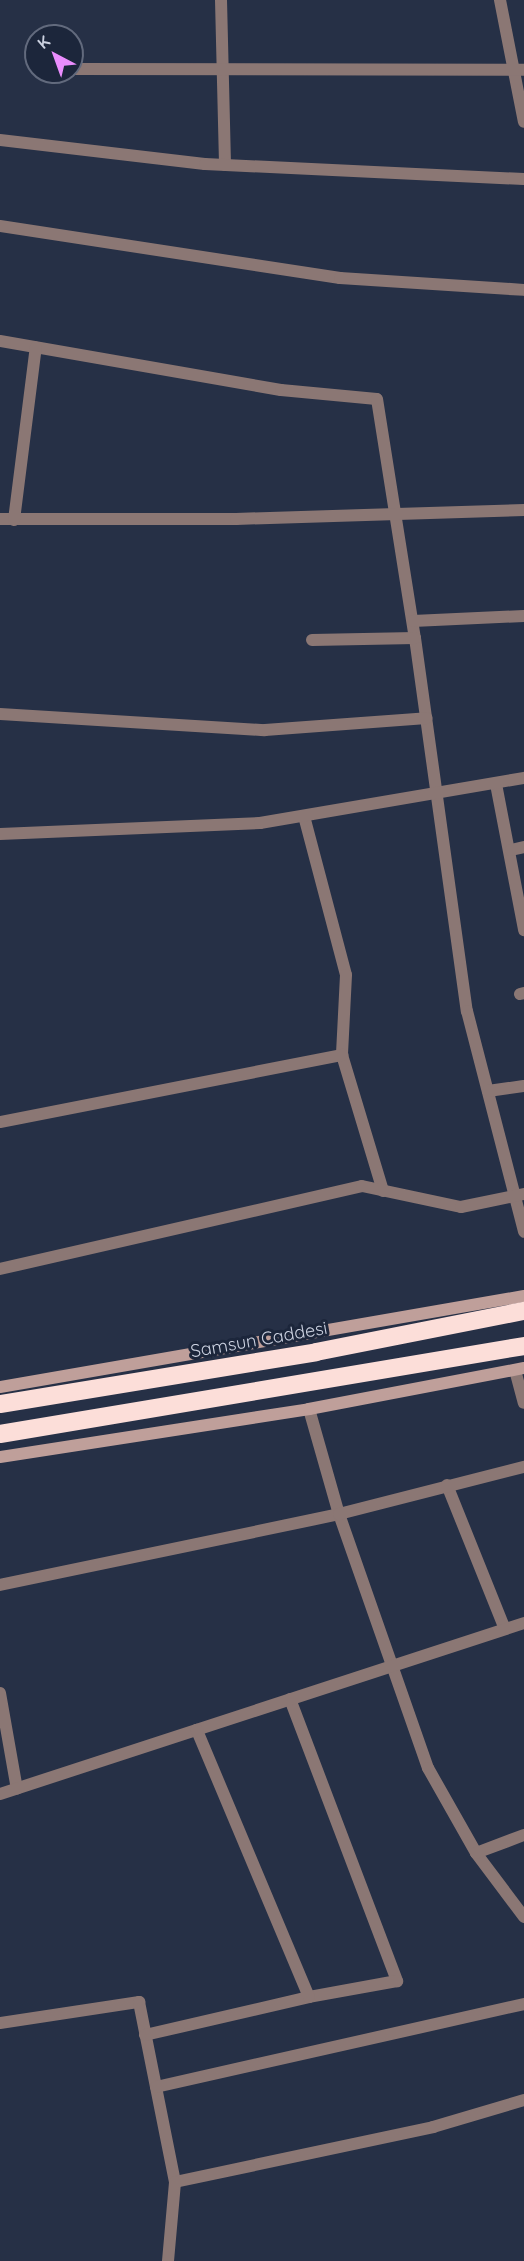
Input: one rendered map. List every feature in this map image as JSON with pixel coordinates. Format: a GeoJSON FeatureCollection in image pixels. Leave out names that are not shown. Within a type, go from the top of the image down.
{"type":"FeatureCollection","features":[{"type":"Feature","properties":{"kind":"highway","name":"Samsun Caddesi"},"geometry":{"type":"LineString","coordinates":[[0,1404],[316,1352],[524,1311]]}},
{"type":"Feature","properties":{"kind":"highway"},"geometry":{"type":"LineString","coordinates":[[0,1434],[324,1382],[524,1346]]}},
{"type":"Feature","properties":{"kind":"street"},"geometry":{"type":"LineString","coordinates":[[221,0],[225,165]]}},
{"type":"Feature","properties":{"kind":"street"},"geometry":{"type":"LineString","coordinates":[[500,0],[519,70],[524,122]]}},
{"type":"Feature","properties":{"kind":"street"},"geometry":{"type":"LineString","coordinates":[[84,69],[519,70]]}},
{"type":"Feature","properties":{"kind":"street"},"geometry":{"type":"LineString","coordinates":[[0,140],[225,165],[524,179]]}},
{"type":"Feature","properties":{"kind":"street"},"geometry":{"type":"LineString","coordinates":[[0,226],[340,278],[524,290]]}},
{"type":"Feature","properties":{"kind":"street"},"geometry":{"type":"LineString","coordinates":[[0,340],[281,390],[377,399],[416,638],[467,1011],[519,1195],[524,1232]]}},
{"type":"Feature","properties":{"kind":"street"},"geometry":{"type":"LineString","coordinates":[[15,520],[36,347]]}},
{"type":"Feature","properties":{"kind":"street"},"geometry":{"type":"LineString","coordinates":[[0,519],[524,510]]}},
{"type":"Feature","properties":{"kind":"street"},"geometry":{"type":"LineString","coordinates":[[413,621],[524,616]]}},
{"type":"Feature","properties":{"kind":"street"},"geometry":{"type":"LineString","coordinates":[[312,640],[416,638]]}},
{"type":"Feature","properties":{"kind":"street"},"geometry":{"type":"LineString","coordinates":[[0,714],[265,730],[427,718]]}},
{"type":"Feature","properties":{"kind":"street"},"geometry":{"type":"LineString","coordinates":[[0,834],[260,823],[437,796],[524,778]]}},
{"type":"Feature","properties":{"kind":"street"},"geometry":{"type":"LineString","coordinates":[[496,784],[511,850],[524,930]]}},
{"type":"Feature","properties":{"kind":"street"},"geometry":{"type":"LineString","coordinates":[[304,816],[346,975],[342,1055],[384,1191]]}},
{"type":"Feature","properties":{"kind":"street"},"geometry":{"type":"LineString","coordinates":[[511,850],[524,847]]}},
{"type":"Feature","properties":{"kind":"street"},"geometry":{"type":"LineString","coordinates":[[0,1122],[342,1055]]}},
{"type":"Feature","properties":{"kind":"street"},"geometry":{"type":"LineString","coordinates":[[488,1091],[524,1086]]}},
{"type":"Feature","properties":{"kind":"street"},"geometry":{"type":"LineString","coordinates":[[0,1269],[362,1186],[461,1207],[519,1195]]}},
{"type":"Feature","properties":{"kind":"street"},"geometry":{"type":"LineString","coordinates":[[0,1387],[524,1296]]}},
{"type":"Feature","properties":{"kind":"street"},"geometry":{"type":"LineString","coordinates":[[0,1457],[309,1409],[519,1369],[524,1403]]}},
{"type":"Feature","properties":{"kind":"street"},"geometry":{"type":"LineString","coordinates":[[309,1409],[339,1514],[394,1665],[428,1768],[476,1852],[524,1917]]}},
{"type":"Feature","properties":{"kind":"street"},"geometry":{"type":"LineString","coordinates":[[0,1585],[339,1514],[524,1467]]}},
{"type":"Feature","properties":{"kind":"street"},"geometry":{"type":"LineString","coordinates":[[447,1485],[505,1629]]}},
{"type":"Feature","properties":{"kind":"street"},"geometry":{"type":"LineString","coordinates":[[0,1794],[524,1623]]}},
{"type":"Feature","properties":{"kind":"street"},"geometry":{"type":"LineString","coordinates":[[0,1693],[17,1789]]}},
{"type":"Feature","properties":{"kind":"street"},"geometry":{"type":"LineString","coordinates":[[145,2035],[309,1997],[397,1981],[290,1700]]}},
{"type":"Feature","properties":{"kind":"street"},"geometry":{"type":"LineString","coordinates":[[197,1730],[309,1997]]}},
{"type":"Feature","properties":{"kind":"street"},"geometry":{"type":"LineString","coordinates":[[476,1852],[524,1835]]}},
{"type":"Feature","properties":{"kind":"street"},"geometry":{"type":"LineString","coordinates":[[0,2023],[139,2002],[175,2182],[168,2261]]}},
{"type":"Feature","properties":{"kind":"street"},"geometry":{"type":"LineString","coordinates":[[156,2087],[524,2004]]}},
{"type":"Feature","properties":{"kind":"street"},"geometry":{"type":"LineString","coordinates":[[175,2182],[433,2127],[524,2100]]}}]}
